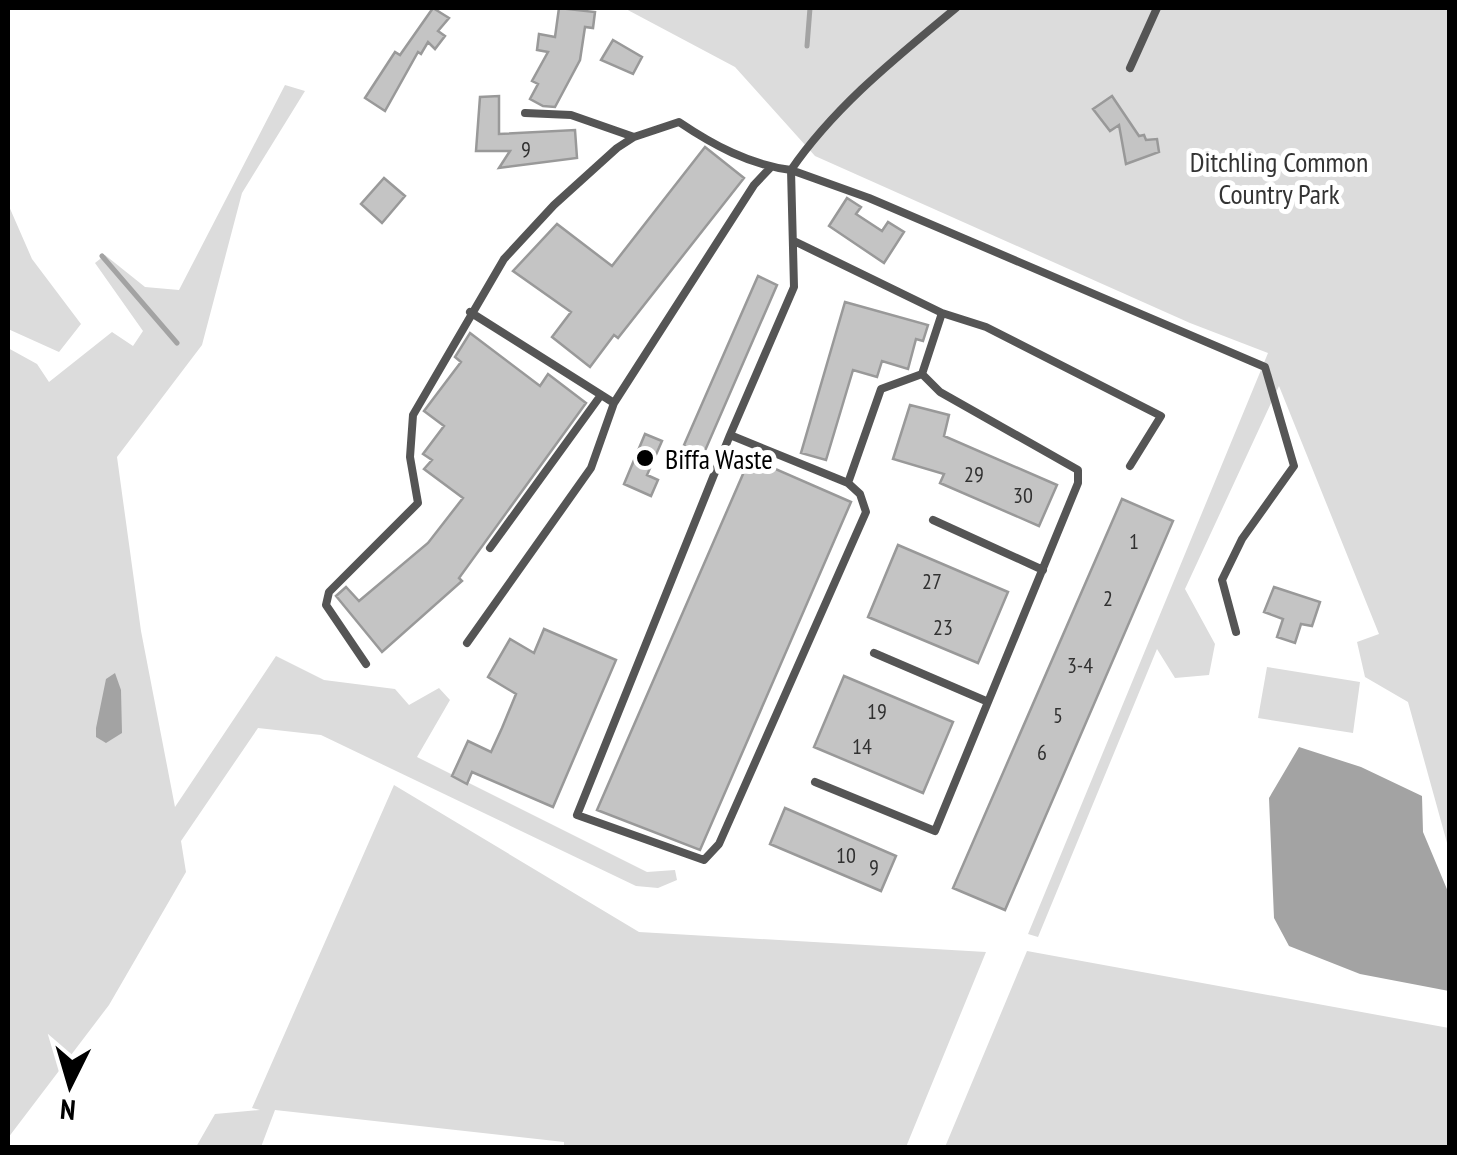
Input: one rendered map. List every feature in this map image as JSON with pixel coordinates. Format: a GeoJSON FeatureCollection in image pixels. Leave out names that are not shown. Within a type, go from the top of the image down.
{"type":"FeatureCollection","features":[{"type":"Feature","properties":{"kind":"lane"},"geometry":{"type":"LineString","coordinates":[[730,435],[848,483],[860,494],[866,512],[718,844],[704,860],[577,815],[730,435],[794,287],[791,170],[812,140],[875,76],[956,8]]}},
{"type":"Feature","properties":{"kind":"lane"},"geometry":{"type":"LineString","coordinates":[[1130,68],[1157,8]]}},
{"type":"Feature","properties":{"kind":"lane"},"geometry":{"type":"LineString","coordinates":[[525,113],[570,114],[634,137]]}},
{"type":"Feature","properties":{"kind":"lane"},"geometry":{"type":"LineString","coordinates":[[366,664],[326,604],[329,592],[418,503],[410,457],[413,415],[470,312],[504,259],[554,205],[634,137],[679,122],[712,144],[869,198],[1265,366],[1294,466],[1242,538],[1222,580],[1236,632]]}},
{"type":"Feature","properties":{"kind":"lane"},"geometry":{"type":"LineString","coordinates":[[467,643],[591,468],[614,403],[754,185],[771,167]]}},
{"type":"Feature","properties":{"kind":"lane"},"geometry":{"type":"LineString","coordinates":[[794,241],[942,313],[986,327],[1162,416],[1130,466]]}},
{"type":"Feature","properties":{"kind":"lane"},"geometry":{"type":"LineString","coordinates":[[470,312],[614,403]]}},
{"type":"Feature","properties":{"kind":"lane"},"geometry":{"type":"LineString","coordinates":[[922,374],[942,313]]}},
{"type":"Feature","properties":{"kind":"lane"},"geometry":{"type":"LineString","coordinates":[[848,483],[881,389],[922,374]]}},
{"type":"Feature","properties":{"kind":"lane"},"geometry":{"type":"LineString","coordinates":[[815,782],[935,831],[1078,483],[1078,470],[940,392],[922,374]]}},
{"type":"Feature","properties":{"kind":"lane"},"geometry":{"type":"LineString","coordinates":[[490,548],[601,394]]}},
{"type":"Feature","properties":{"kind":"lane"},"geometry":{"type":"LineString","coordinates":[[933,520],[1042,570]]}},
{"type":"Feature","properties":{"kind":"lane"},"geometry":{"type":"LineString","coordinates":[[874,653],[986,701]]}},
{"type":"Feature","properties":{"kind":"green space","name":"Ditchling Common Country Park"},"geometry":{"type":"Polygon","coordinates":[[[624,8],[1449,8],[1449,850],[1408,702],[1365,677],[1357,642],[1379,634],[1279,386],[1185,589],[1215,644],[1209,675],[1175,678],[1157,649],[1038,937],[1028,934],[1268,353],[1190,323],[815,156],[735,67],[624,8]]]}},
{"type":"Feature","properties":{"kind":"green space"},"geometry":{"type":"Polygon","coordinates":[[[285,85],[305,91],[242,193],[202,345],[117,457],[141,631],[175,807],[276,656],[324,680],[395,689],[409,705],[439,688],[450,700],[417,757],[647,872],[675,870],[677,880],[658,888],[636,886],[321,735],[258,728],[181,841],[186,872],[109,1005],[8,1138],[8,348],[37,364],[49,382],[112,332],[133,346],[143,331],[95,263],[105,255],[145,287],[179,290],[285,85]]]}},
{"type":"Feature","properties":{"kind":"green space"},"geometry":{"type":"Polygon","coordinates":[[[8,204],[32,259],[81,324],[59,352],[8,329],[8,204]]]}},
{"type":"Feature","properties":{"kind":"green space"},"geometry":{"type":"Polygon","coordinates":[[[1267,667],[1360,682],[1353,733],[1258,718],[1267,667]]]}},
{"type":"Feature","properties":{"kind":"green space"},"geometry":{"type":"Polygon","coordinates":[[[394,785],[639,932],[986,952],[906,1147],[564,1147],[564,1142],[275,1110],[261,1147],[196,1147],[215,1114],[260,1110],[252,1108],[394,785]]]}},
{"type":"Feature","properties":{"kind":"green space"},"geometry":{"type":"Polygon","coordinates":[[[1027,951],[1449,1028],[1449,1147],[945,1147],[1027,951]]]}},
{"type":"Feature","properties":{"kind":"shaded area"},"geometry":{"type":"Polygon","coordinates":[[[115,673],[121,690],[122,733],[106,743],[96,737],[96,728],[106,679],[115,673]]]}},
{"type":"Feature","properties":{"kind":"shaded area"},"geometry":{"type":"Polygon","coordinates":[[[1299,747],[1361,767],[1422,796],[1423,832],[1449,894],[1449,991],[1360,974],[1289,946],[1274,918],[1269,798],[1299,747]]]}},
{"type":"Feature","properties":{"kind":"building"},"geometry":{"type":"Polygon","coordinates":[[[433,8],[449,18],[438,31],[445,36],[435,49],[428,42],[421,54],[418,52],[385,111],[365,98],[395,52],[400,55],[433,8]]]}},
{"type":"Feature","properties":{"kind":"building"},"geometry":{"type":"Polygon","coordinates":[[[559,8],[595,12],[593,28],[585,27],[580,60],[555,107],[543,106],[530,99],[538,84],[532,81],[548,52],[537,50],[539,34],[555,37],[559,8]]]}},
{"type":"Feature","properties":{"kind":"building"},"geometry":{"type":"Polygon","coordinates":[[[613,40],[642,57],[633,74],[601,60],[613,40]]]}},
{"type":"Feature","properties":{"kind":"building"},"geometry":{"type":"Polygon","coordinates":[[[499,96],[499,134],[575,130],[577,158],[499,168],[510,151],[476,151],[480,97],[499,96]]]}},
{"type":"Feature","properties":{"kind":"building"},"geometry":{"type":"Polygon","coordinates":[[[1112,96],[1139,136],[1157,139],[1159,152],[1126,164],[1119,125],[1110,131],[1093,109],[1112,96]]]}},
{"type":"Feature","properties":{"kind":"building"},"geometry":{"type":"Polygon","coordinates":[[[705,147],[744,178],[618,338],[614,335],[590,367],[552,337],[571,312],[513,271],[557,224],[612,266],[705,147]]]}},
{"type":"Feature","properties":{"kind":"building"},"geometry":{"type":"Polygon","coordinates":[[[384,178],[405,196],[382,223],[361,204],[384,178]]]}},
{"type":"Feature","properties":{"kind":"building"},"geometry":{"type":"Polygon","coordinates":[[[847,198],[861,207],[856,214],[882,231],[888,222],[904,232],[884,263],[829,226],[847,198]]]}},
{"type":"Feature","properties":{"kind":"building"},"geometry":{"type":"Polygon","coordinates":[[[758,276],[777,285],[704,453],[684,445],[758,276]]]}},
{"type":"Feature","properties":{"kind":"building"},"geometry":{"type":"Polygon","coordinates":[[[845,302],[928,325],[923,341],[916,339],[908,369],[882,361],[877,377],[853,370],[826,460],[801,453],[845,302]]]}},
{"type":"Feature","properties":{"kind":"building"},"geometry":{"type":"Polygon","coordinates":[[[470,333],[540,386],[548,374],[586,403],[459,578],[462,581],[382,652],[336,596],[346,587],[359,601],[428,543],[463,498],[424,469],[432,460],[423,454],[444,426],[424,411],[461,362],[455,357],[470,333]]]}},
{"type":"Feature","properties":{"kind":"building"},"geometry":{"type":"Polygon","coordinates":[[[910,405],[949,415],[944,436],[1057,485],[1039,526],[940,483],[944,474],[893,459],[910,405]]]}},
{"type":"Feature","properties":{"kind":"building","name":"Biffa Waste"},"geometry":{"type":"Polygon","coordinates":[[[645,434],[662,441],[647,475],[658,480],[651,496],[624,484],[645,434]]]}},
{"type":"Feature","properties":{"kind":"building"},"geometry":{"type":"Polygon","coordinates":[[[750,458],[851,502],[700,850],[597,810],[750,458]]]}},
{"type":"Feature","properties":{"kind":"building"},"geometry":{"type":"Polygon","coordinates":[[[1122,499],[1173,521],[1005,910],[953,888],[1122,499]]]}},
{"type":"Feature","properties":{"kind":"building"},"geometry":{"type":"Polygon","coordinates":[[[898,545],[1008,592],[978,663],[868,617],[898,545]]]}},
{"type":"Feature","properties":{"kind":"building"},"geometry":{"type":"Polygon","coordinates":[[[1274,587],[1320,602],[1312,626],[1301,624],[1295,643],[1277,637],[1283,619],[1264,612],[1274,587]]]}},
{"type":"Feature","properties":{"kind":"building"},"geometry":{"type":"Polygon","coordinates":[[[544,629],[616,660],[553,807],[472,772],[467,784],[452,776],[468,741],[491,752],[502,728],[516,694],[488,677],[510,639],[534,653],[544,629]]]}},
{"type":"Feature","properties":{"kind":"building"},"geometry":{"type":"Polygon","coordinates":[[[844,676],[953,722],[923,793],[814,747],[844,676]]]}},
{"type":"Feature","properties":{"kind":"building"},"geometry":{"type":"Polygon","coordinates":[[[785,808],[896,856],[881,891],[770,844],[785,808]]]}},
{"type":"Feature","properties":{"kind":"waterway"},"geometry":{"type":"LineString","coordinates":[[807,46],[810,8]]}},
{"type":"Feature","properties":{"kind":"waterway"},"geometry":{"type":"LineString","coordinates":[[102,256],[177,343]]}},
{"type":"Feature","properties":{"kind":"place","name":"Biffa Waste"},"geometry":{"type":"Point","coordinates":[645,458]}}]}
